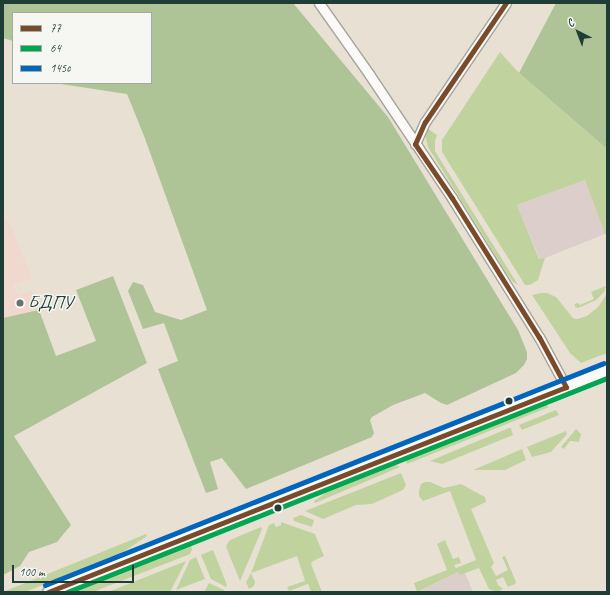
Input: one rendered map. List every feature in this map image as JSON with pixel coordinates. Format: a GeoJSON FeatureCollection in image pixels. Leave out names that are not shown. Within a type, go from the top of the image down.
{"type":"FeatureCollection","features":[{"type":"Feature","properties":{"kind":"main road"},"geometry":{"type":"LineString","coordinates":[[48,592],[607,370]]}},
{"type":"Feature","properties":{"kind":"street"},"geometry":{"type":"LineString","coordinates":[[319,3],[369,74],[452,198],[539,337],[566,386]]}},
{"type":"Feature","properties":{"kind":"street"},"geometry":{"type":"LineString","coordinates":[[415,144],[425,122],[506,3]]}},
{"type":"Feature","properties":{"kind":"shaded area"},"geometry":{"type":"Polygon","coordinates":[[[585,180],[605,234],[540,260],[517,205],[585,180]]]}},
{"type":"Feature","properties":{"kind":"shaded area","name":"БДПУ"},"geometry":{"type":"Polygon","coordinates":[[[3,221],[9,222],[32,278],[13,285],[18,296],[32,291],[55,356],[3,397],[3,221]]]}},
{"type":"Feature","properties":{"kind":"shaded area"},"geometry":{"type":"Polygon","coordinates":[[[458,572],[465,573],[473,592],[418,592],[458,572]]]}},
{"type":"Feature","properties":{"kind":"green space"},"geometry":{"type":"Polygon","coordinates":[[[3,3],[293,3],[388,117],[518,330],[527,352],[527,359],[524,365],[516,373],[447,405],[425,393],[393,405],[372,417],[370,420],[374,433],[372,437],[246,489],[222,458],[210,462],[218,489],[206,493],[158,369],[178,361],[164,323],[143,329],[128,291],[133,282],[143,285],[155,312],[181,320],[207,310],[144,136],[127,94],[61,84],[152,84],[152,12],[12,12],[12,41],[3,38],[3,3]]]}},
{"type":"Feature","properties":{"kind":"green space"},"geometry":{"type":"Polygon","coordinates":[[[556,3],[607,3],[607,149],[519,73],[556,3]]]}},
{"type":"Feature","properties":{"kind":"green space"},"geometry":{"type":"Polygon","coordinates":[[[500,52],[519,73],[607,149],[607,234],[605,234],[585,180],[517,205],[539,259],[545,258],[538,280],[530,285],[525,285],[442,152],[442,140],[500,52]]]}},
{"type":"Feature","properties":{"kind":"green space"},"geometry":{"type":"Polygon","coordinates":[[[427,128],[437,135],[435,141],[435,151],[518,285],[513,282],[507,274],[428,147],[425,135],[427,128]]]}},
{"type":"Feature","properties":{"kind":"green space"},"geometry":{"type":"Polygon","coordinates":[[[113,276],[147,363],[14,436],[71,525],[57,542],[29,552],[20,566],[3,575],[3,318],[39,310],[56,356],[96,341],[76,290],[113,276]]]}},
{"type":"Feature","properties":{"kind":"green space"},"geometry":{"type":"Polygon","coordinates":[[[606,286],[604,292],[596,300],[578,308],[575,307],[575,304],[578,303],[580,305],[594,299],[591,292],[606,286]]]}},
{"type":"Feature","properties":{"kind":"green space"},"geometry":{"type":"Polygon","coordinates":[[[547,293],[556,297],[573,318],[577,319],[587,316],[598,307],[607,294],[607,353],[581,363],[570,353],[532,295],[547,293]]]}},
{"type":"Feature","properties":{"kind":"green space"},"geometry":{"type":"Polygon","coordinates":[[[544,403],[549,407],[407,464],[406,461],[408,458],[544,403]]]}},
{"type":"Feature","properties":{"kind":"green space"},"geometry":{"type":"Polygon","coordinates":[[[556,410],[559,415],[522,430],[519,425],[556,410]]]}},
{"type":"Feature","properties":{"kind":"green space"},"geometry":{"type":"Polygon","coordinates":[[[511,428],[513,435],[442,464],[430,461],[511,428]]]}},
{"type":"Feature","properties":{"kind":"green space"},"geometry":{"type":"Polygon","coordinates":[[[576,429],[581,434],[579,442],[570,441],[564,449],[561,447],[576,429]]]}},
{"type":"Feature","properties":{"kind":"green space"},"geometry":{"type":"Polygon","coordinates":[[[566,431],[567,434],[551,452],[532,457],[527,447],[566,431]]]}},
{"type":"Feature","properties":{"kind":"green space"},"geometry":{"type":"Polygon","coordinates":[[[522,449],[526,460],[505,470],[473,470],[522,449]]]}},
{"type":"Feature","properties":{"kind":"green space"},"geometry":{"type":"Polygon","coordinates":[[[393,464],[400,467],[315,503],[314,501],[329,491],[393,464]]]}},
{"type":"Feature","properties":{"kind":"green space"},"geometry":{"type":"Polygon","coordinates":[[[401,473],[406,485],[403,490],[372,504],[356,505],[323,519],[305,511],[401,473]]]}},
{"type":"Feature","properties":{"kind":"green space"},"geometry":{"type":"Polygon","coordinates":[[[430,482],[444,488],[461,484],[485,497],[486,502],[471,509],[494,563],[491,567],[496,576],[508,570],[502,557],[505,556],[516,582],[515,584],[508,587],[503,577],[496,580],[498,585],[503,589],[497,592],[489,589],[479,568],[460,575],[458,572],[417,592],[414,583],[447,570],[437,544],[445,540],[453,559],[459,557],[461,563],[454,565],[456,568],[476,560],[450,491],[423,501],[419,496],[419,491],[421,484],[430,482]]]}},
{"type":"Feature","properties":{"kind":"green space"},"geometry":{"type":"Polygon","coordinates":[[[301,515],[314,520],[312,527],[294,521],[293,518],[301,515]]]}},
{"type":"Feature","properties":{"kind":"green space"},"geometry":{"type":"Polygon","coordinates":[[[281,522],[315,534],[324,556],[313,561],[311,564],[322,592],[311,592],[308,584],[289,591],[287,587],[305,581],[297,556],[251,573],[269,525],[274,523],[276,527],[281,525],[281,522]]]}},
{"type":"Feature","properties":{"kind":"green space"},"geometry":{"type":"Polygon","coordinates":[[[261,527],[262,529],[240,581],[226,547],[227,544],[230,540],[261,527]]]}},
{"type":"Feature","properties":{"kind":"green space"},"geometry":{"type":"Polygon","coordinates":[[[146,534],[147,536],[119,555],[25,592],[3,592],[146,534]]]}},
{"type":"Feature","properties":{"kind":"green space"},"geometry":{"type":"Polygon","coordinates":[[[191,544],[192,550],[190,554],[185,556],[93,592],[71,592],[191,544]]]}},
{"type":"Feature","properties":{"kind":"green space"},"geometry":{"type":"Polygon","coordinates":[[[213,550],[227,585],[226,587],[211,579],[201,555],[213,550]]]}},
{"type":"Feature","properties":{"kind":"green space"},"geometry":{"type":"Polygon","coordinates":[[[196,557],[205,579],[176,590],[190,560],[196,557]]]}},
{"type":"Feature","properties":{"kind":"green space"},"geometry":{"type":"Polygon","coordinates":[[[186,561],[170,592],[108,592],[186,561]]]}},
{"type":"Feature","properties":{"kind":"green space"},"geometry":{"type":"Polygon","coordinates":[[[251,573],[255,582],[254,586],[249,589],[246,582],[251,573]]]}},
{"type":"Feature","properties":{"kind":"green space"},"geometry":{"type":"Polygon","coordinates":[[[209,583],[224,590],[225,592],[204,592],[209,583]]]}},
{"type":"Feature","properties":{"kind":"transit line","name":"77"},"geometry":{"type":"LineString","coordinates":[[415,144],[425,122],[506,3]]}},
{"type":"Feature","properties":{"kind":"transit line","name":"77"},"geometry":{"type":"LineString","coordinates":[[415,144],[452,198],[539,337],[566,387]]}},
{"type":"Feature","properties":{"kind":"transit line","name":"145с"},"geometry":{"type":"LineString","coordinates":[[45,585],[604,363]]}},
{"type":"Feature","properties":{"kind":"transit line","name":"64"},"geometry":{"type":"LineString","coordinates":[[67,592],[607,378]]}},
{"type":"Feature","properties":{"kind":"transit line","name":"77"},"geometry":{"type":"LineString","coordinates":[[48,592],[566,387]]}},
{"type":"Feature","properties":{"kind":"place","name":"БДПУ"},"geometry":{"type":"Point","coordinates":[20,303]}}]}
